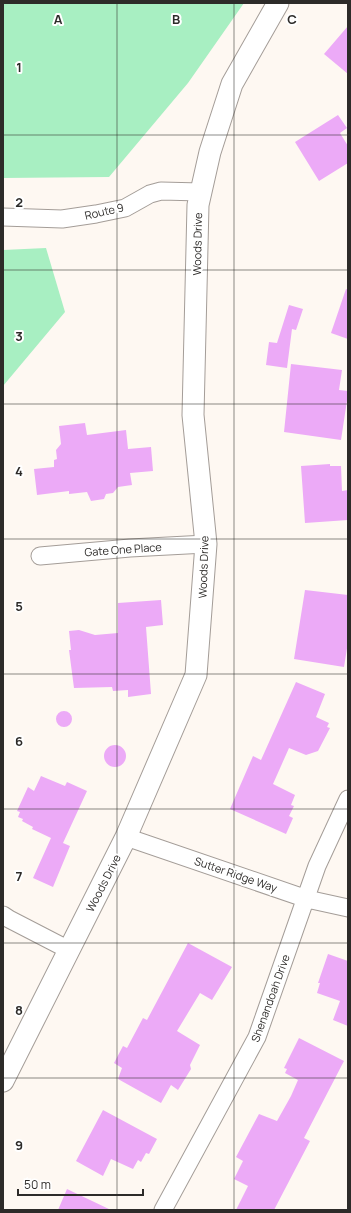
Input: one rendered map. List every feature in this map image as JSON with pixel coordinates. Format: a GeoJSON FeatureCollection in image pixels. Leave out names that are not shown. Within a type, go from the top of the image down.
{"type":"FeatureCollection","features":[{"type":"Feature","properties":{"kind":"street","name":"Woods Drive"},"geometry":{"type":"LineString","coordinates":[[3,1081],[126,837],[196,675],[206,544],[193,415],[198,205],[210,152],[232,84],[278,3]]}},
{"type":"Feature","properties":{"kind":"street","name":"Route 9"},"geometry":{"type":"LineString","coordinates":[[3,217],[62,219],[125,208],[150,194],[161,191],[201,192]]}},
{"type":"Feature","properties":{"kind":"street","name":"Gate One Place"},"geometry":{"type":"LineString","coordinates":[[40,556],[130,548],[206,544]]}},
{"type":"Feature","properties":{"kind":"street","name":"Shenandoah Drive"},"geometry":{"type":"LineString","coordinates":[[163,1210],[258,1037],[307,899],[317,866],[348,799]]}},
{"type":"Feature","properties":{"kind":"street","name":"Sutter Ridge Way"},"geometry":{"type":"LineString","coordinates":[[126,837],[307,899],[348,908]]}},
{"type":"Feature","properties":{"kind":"street"},"geometry":{"type":"LineString","coordinates":[[3,915],[8,920],[69,950]]}},
{"type":"Feature","properties":{"kind":"green space"},"geometry":{"type":"Polygon","coordinates":[[[3,3],[244,3],[188,83],[109,177],[3,178],[3,3]]]}},
{"type":"Feature","properties":{"kind":"green space"},"geometry":{"type":"Polygon","coordinates":[[[46,248],[65,312],[3,386],[3,250],[46,248]]]}},
{"type":"Feature","properties":{"kind":"building"},"geometry":{"type":"Polygon","coordinates":[[[348,26],[348,74],[324,54],[348,26]]]}},
{"type":"Feature","properties":{"kind":"building"},"geometry":{"type":"Polygon","coordinates":[[[338,115],[347,128],[340,133],[348,146],[348,163],[319,181],[295,142],[338,115]]]}},
{"type":"Feature","properties":{"kind":"building"},"geometry":{"type":"Polygon","coordinates":[[[346,289],[348,290],[348,339],[331,333],[346,289]]]}},
{"type":"Feature","properties":{"kind":"building"},"geometry":{"type":"Polygon","coordinates":[[[289,305],[303,309],[296,330],[292,329],[287,368],[266,365],[269,342],[277,343],[289,305]]]}},
{"type":"Feature","properties":{"kind":"building"},"geometry":{"type":"Polygon","coordinates":[[[291,364],[342,370],[339,390],[348,391],[348,394],[341,440],[284,432],[291,364]]]}},
{"type":"Feature","properties":{"kind":"building"},"geometry":{"type":"Polygon","coordinates":[[[85,423],[87,435],[126,430],[128,449],[151,447],[153,471],[130,473],[132,485],[118,487],[113,493],[106,494],[104,499],[91,501],[87,492],[69,494],[69,491],[37,495],[34,469],[54,467],[54,460],[57,459],[56,450],[61,444],[59,426],[85,423]]]}},
{"type":"Feature","properties":{"kind":"building"},"geometry":{"type":"Polygon","coordinates":[[[330,464],[330,466],[341,466],[342,491],[348,490],[348,520],[305,523],[301,466],[330,464]]]}},
{"type":"Feature","properties":{"kind":"building"},"geometry":{"type":"Polygon","coordinates":[[[305,590],[348,595],[348,642],[344,667],[294,659],[305,590]]]}},
{"type":"Feature","properties":{"kind":"building"},"geometry":{"type":"Polygon","coordinates":[[[161,600],[163,625],[146,627],[151,694],[128,697],[128,690],[113,691],[112,687],[74,688],[69,650],[71,650],[69,631],[79,630],[95,635],[118,633],[118,603],[161,600]]]}},
{"type":"Feature","properties":{"kind":"building"},"geometry":{"type":"Polygon","coordinates":[[[296,682],[325,694],[316,717],[329,723],[327,727],[330,728],[318,751],[306,755],[289,748],[273,784],[295,795],[291,805],[294,806],[289,816],[293,818],[286,834],[230,809],[253,756],[261,760],[296,682]]]}},
{"type":"Feature","properties":{"kind":"building"},"geometry":{"type":"Polygon","coordinates":[[[64,711],[70,713],[72,719],[70,725],[64,727],[58,725],[56,719],[58,713],[64,711]]]}},
{"type":"Feature","properties":{"kind":"building"},"geometry":{"type":"Polygon","coordinates":[[[115,745],[123,748],[126,756],[123,764],[115,767],[107,764],[104,756],[107,748],[115,745]]]}},
{"type":"Feature","properties":{"kind":"building"},"geometry":{"type":"Polygon","coordinates":[[[41,776],[65,786],[67,782],[87,791],[63,843],[70,846],[53,887],[33,878],[51,838],[32,829],[33,827],[18,817],[20,812],[17,811],[28,787],[34,791],[41,776]]]}},
{"type":"Feature","properties":{"kind":"building"},"geometry":{"type":"Polygon","coordinates":[[[188,943],[232,967],[212,1000],[200,993],[177,1031],[200,1045],[190,1065],[191,1069],[178,1090],[171,1085],[161,1103],[118,1079],[122,1068],[114,1063],[123,1046],[127,1048],[143,1018],[147,1020],[188,943]]]}},
{"type":"Feature","properties":{"kind":"building"},"geometry":{"type":"Polygon","coordinates":[[[328,954],[348,961],[348,1026],[333,1020],[340,1001],[317,993],[320,983],[318,983],[328,954]]]}},
{"type":"Feature","properties":{"kind":"building"},"geometry":{"type":"Polygon","coordinates":[[[299,1038],[344,1061],[304,1138],[310,1141],[274,1210],[236,1210],[248,1186],[234,1179],[243,1161],[236,1157],[259,1114],[277,1121],[291,1096],[298,1080],[285,1073],[287,1069],[284,1068],[299,1038]]]}},
{"type":"Feature","properties":{"kind":"building"},"geometry":{"type":"Polygon","coordinates":[[[103,1110],[157,1139],[149,1154],[146,1153],[141,1162],[138,1160],[133,1169],[111,1159],[103,1176],[76,1161],[103,1110]]]}},
{"type":"Feature","properties":{"kind":"building"},"geometry":{"type":"Polygon","coordinates":[[[67,1189],[111,1210],[58,1210],[67,1189]]]}}]}
